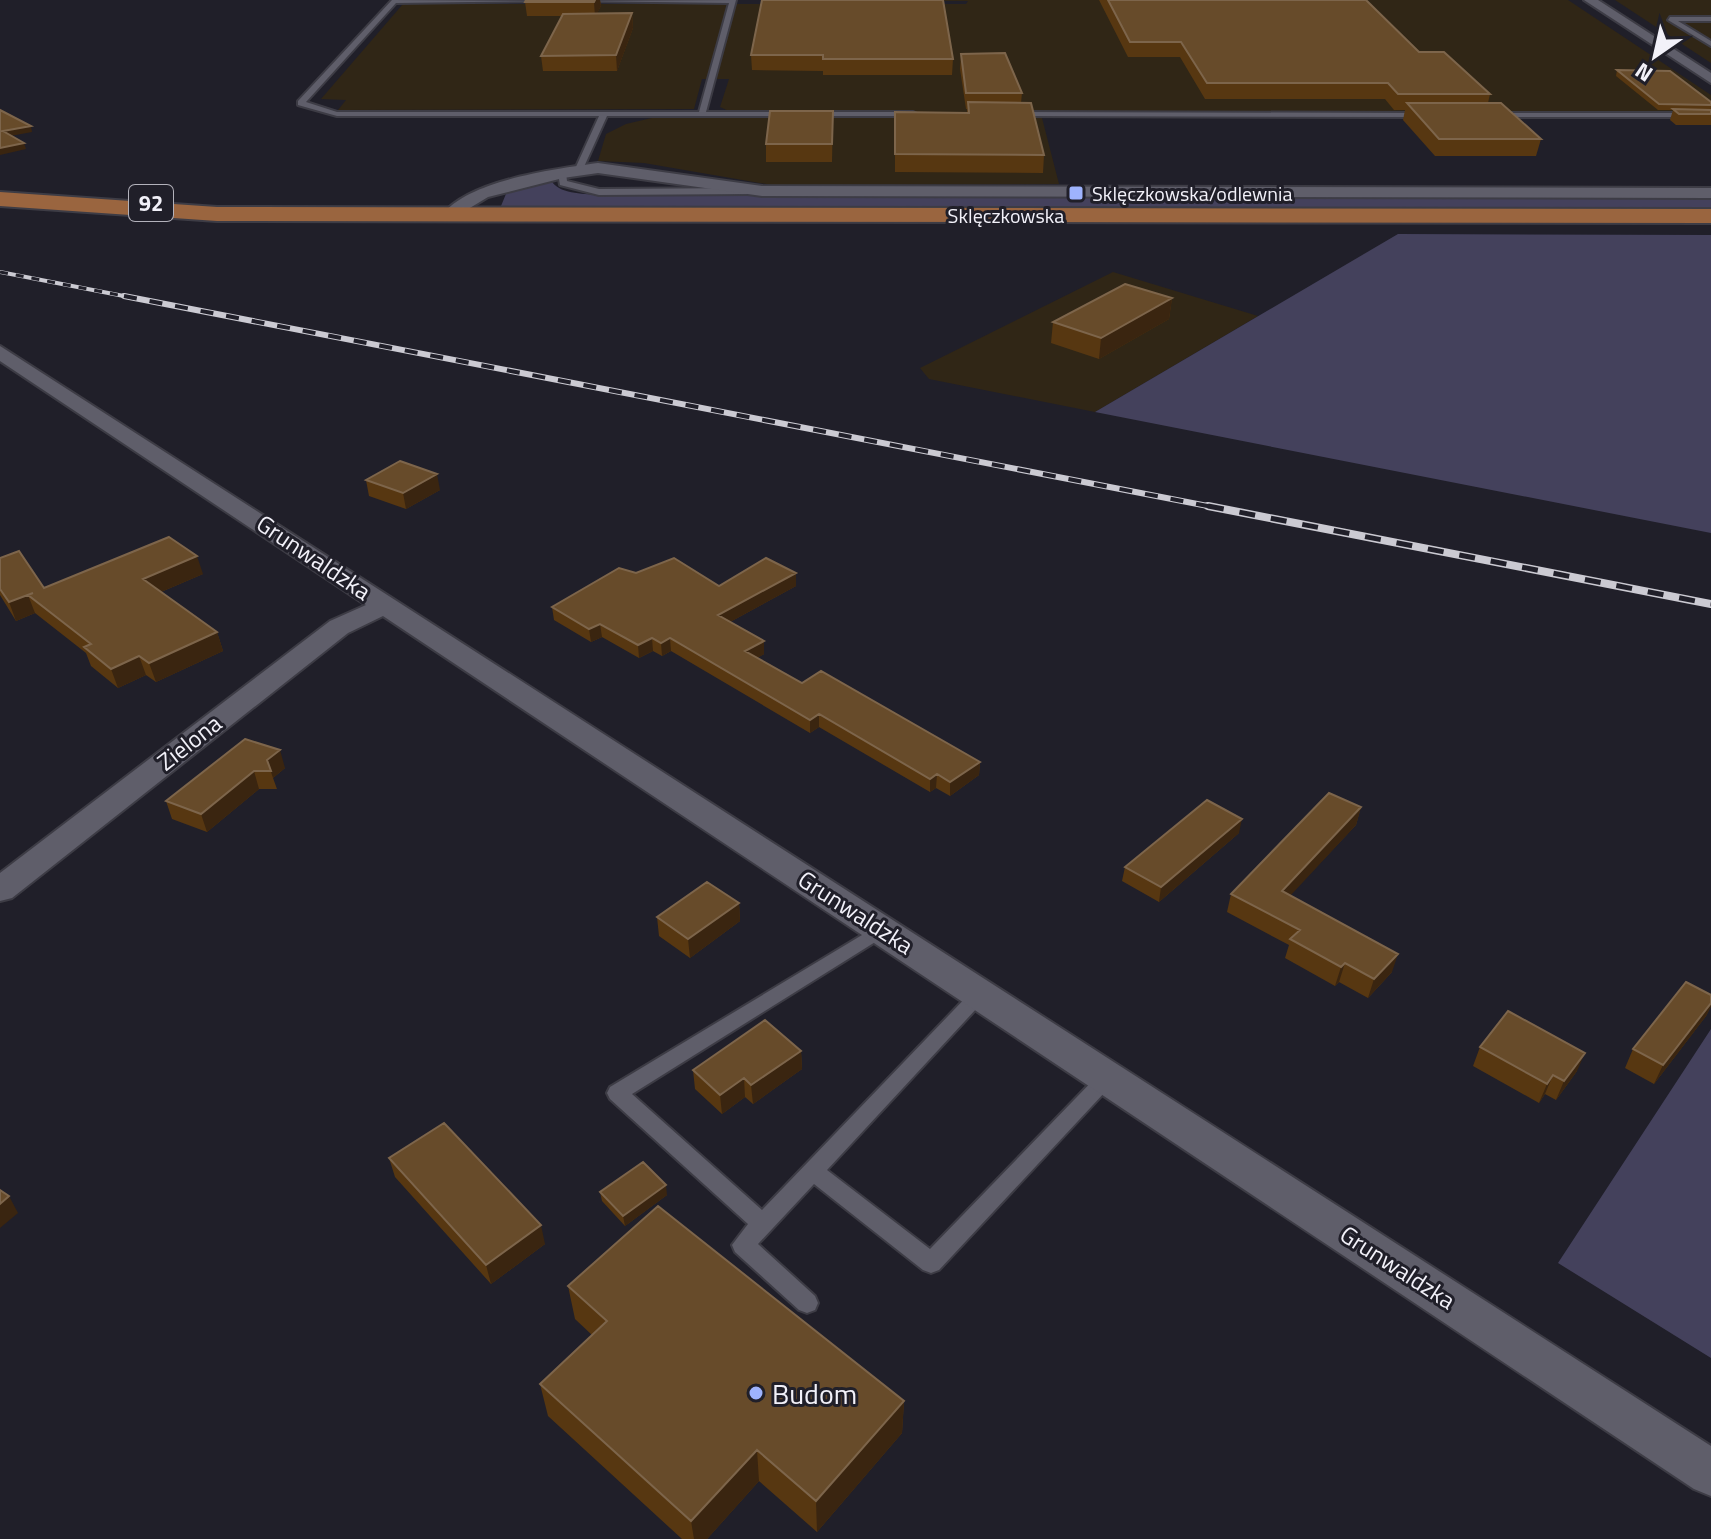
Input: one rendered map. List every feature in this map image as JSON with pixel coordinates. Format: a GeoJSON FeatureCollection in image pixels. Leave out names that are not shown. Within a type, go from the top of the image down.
{"type":"FeatureCollection","features":[{"type":"Feature","properties":{"kind":"main road","name":"Sklęczkowska"},"geometry":{"type":"LineString","coordinates":[[0,191],[302,213]]}},
{"type":"Feature","properties":{"kind":"main road","name":"Sklęczkowska"},"geometry":{"type":"LineString","coordinates":[[0,199],[163,212],[450,215],[1711,216]]}},
{"type":"Feature","properties":{"kind":"street"},"geometry":{"type":"LineString","coordinates":[[1590,0],[1711,79]]}},
{"type":"Feature","properties":{"kind":"street"},"geometry":{"type":"LineString","coordinates":[[450,215],[464,202],[482,194],[579,169],[622,169],[762,191],[1711,193]]}},
{"type":"Feature","properties":{"kind":"street","name":"Grunwaldzka"},"geometry":{"type":"LineString","coordinates":[[0,352],[1711,1473]]}},
{"type":"Feature","properties":{"kind":"street","name":"Zielona"},"geometry":{"type":"LineString","coordinates":[[0,890],[339,627],[386,605]]}},
{"type":"Feature","properties":{"kind":"lane"},"geometry":{"type":"LineString","coordinates":[[549,1],[395,0],[301,103],[337,114],[930,114]]}},
{"type":"Feature","properties":{"kind":"lane"},"geometry":{"type":"LineString","coordinates":[[564,1],[733,0],[702,114]]}},
{"type":"Feature","properties":{"kind":"lane"},"geometry":{"type":"LineString","coordinates":[[1711,19],[1670,19],[1711,44]]}},
{"type":"Feature","properties":{"kind":"lane"},"geometry":{"type":"LineString","coordinates":[[579,169],[604,114]]}},
{"type":"Feature","properties":{"kind":"lane"},"geometry":{"type":"LineString","coordinates":[[1008,114],[1432,115]]}},
{"type":"Feature","properties":{"kind":"lane"},"geometry":{"type":"LineString","coordinates":[[1477,115],[1711,115]]}},
{"type":"Feature","properties":{"kind":"lane"},"geometry":{"type":"LineString","coordinates":[[562,173],[563,183],[599,192],[762,191]]}},
{"type":"Feature","properties":{"kind":"lane"},"geometry":{"type":"LineString","coordinates":[[763,1224],[617,1093],[882,929]]}},
{"type":"Feature","properties":{"kind":"lane"},"geometry":{"type":"LineString","coordinates":[[807,1303],[743,1245],[981,994]]}},
{"type":"Feature","properties":{"kind":"lane"},"geometry":{"type":"LineString","coordinates":[[813,1171],[931,1263],[1109,1077]]}},
{"type":"Feature","properties":{"kind":"shaded area"},"geometry":{"type":"Polygon","coordinates":[[[764,0],[1568,0],[1711,95],[1711,113],[733,113],[720,107],[729,79],[702,79],[694,109],[338,110],[346,100],[321,99],[403,4],[966,4],[968,1],[764,0]]]}},
{"type":"Feature","properties":{"kind":"shaded area"},"geometry":{"type":"Polygon","coordinates":[[[1615,0],[1711,0],[1711,63],[1615,0]]]}},
{"type":"Feature","properties":{"kind":"shaded area"},"geometry":{"type":"Polygon","coordinates":[[[656,117],[1042,118],[1059,184],[772,185],[644,163],[598,161],[606,134],[626,124],[656,117]]]}},
{"type":"Feature","properties":{"kind":"shaded area"},"geometry":{"type":"Polygon","coordinates":[[[550,179],[565,191],[598,195],[1711,196],[1711,209],[501,206],[508,189],[550,179]]]}},
{"type":"Feature","properties":{"kind":"shaded area"},"geometry":{"type":"Polygon","coordinates":[[[1398,234],[1711,235],[1711,533],[1095,412],[1398,234]]]}},
{"type":"Feature","properties":{"kind":"shaded area"},"geometry":{"type":"Polygon","coordinates":[[[1113,272],[1258,316],[1095,412],[929,379],[920,368],[1113,272]]]}},
{"type":"Feature","properties":{"kind":"shaded area"},"geometry":{"type":"Polygon","coordinates":[[[1711,1029],[1711,1358],[1558,1263],[1711,1029]]]}},
{"type":"Feature","properties":{"kind":"building"},"geometry":{"type":"Polygon","coordinates":[[[526,0],[595,0],[525,2],[526,0]]]}},
{"type":"Feature","properties":{"kind":"building"},"geometry":{"type":"Polygon","coordinates":[[[762,0],[943,0],[953,59],[823,59],[823,55],[751,55],[762,0]]]}},
{"type":"Feature","properties":{"kind":"building"},"geometry":{"type":"Polygon","coordinates":[[[1108,0],[1366,0],[1419,52],[1444,52],[1490,94],[1398,94],[1388,83],[1207,83],[1181,42],[1130,42],[1108,0]]]}},
{"type":"Feature","properties":{"kind":"building"},"geometry":{"type":"Polygon","coordinates":[[[632,13],[616,55],[541,56],[563,14],[632,13]]]}},
{"type":"Feature","properties":{"kind":"building"},"geometry":{"type":"Polygon","coordinates":[[[1005,53],[1022,93],[966,93],[961,54],[1005,53]]]}},
{"type":"Feature","properties":{"kind":"building"},"geometry":{"type":"Polygon","coordinates":[[[1617,70],[1670,71],[1711,105],[1659,104],[1617,70]]]}},
{"type":"Feature","properties":{"kind":"building"},"geometry":{"type":"Polygon","coordinates":[[[968,102],[1031,103],[1044,155],[895,154],[895,112],[969,113],[968,102]]]}},
{"type":"Feature","properties":{"kind":"building"},"geometry":{"type":"Polygon","coordinates":[[[1407,103],[1501,103],[1541,139],[1439,139],[1407,103]]]}},
{"type":"Feature","properties":{"kind":"building"},"geometry":{"type":"Polygon","coordinates":[[[1673,109],[1711,110],[1711,114],[1679,114],[1673,109]]]}},
{"type":"Feature","properties":{"kind":"building"},"geometry":{"type":"Polygon","coordinates":[[[0,110],[31,126],[3,131],[24,143],[0,148],[0,110]]]}},
{"type":"Feature","properties":{"kind":"building"},"geometry":{"type":"Polygon","coordinates":[[[770,111],[833,111],[832,144],[766,144],[770,111]]]}},
{"type":"Feature","properties":{"kind":"building"},"geometry":{"type":"Polygon","coordinates":[[[1125,284],[1172,298],[1101,338],[1053,322],[1125,284]]]}},
{"type":"Feature","properties":{"kind":"building"},"geometry":{"type":"Polygon","coordinates":[[[400,461],[437,474],[403,493],[366,480],[400,461]]]}},
{"type":"Feature","properties":{"kind":"building"},"geometry":{"type":"Polygon","coordinates":[[[169,537],[197,556],[143,579],[217,632],[149,663],[139,656],[111,669],[84,647],[91,644],[28,595],[33,593],[9,602],[0,589],[0,558],[19,551],[44,588],[169,537]]]}},
{"type":"Feature","properties":{"kind":"building"},"geometry":{"type":"Polygon","coordinates":[[[674,558],[719,586],[766,558],[796,573],[718,615],[764,641],[745,651],[802,683],[821,671],[980,762],[950,782],[937,774],[930,779],[819,714],[810,720],[670,638],[661,643],[652,638],[638,645],[600,624],[589,629],[552,607],[619,568],[636,573],[674,558]]]}},
{"type":"Feature","properties":{"kind":"building"},"geometry":{"type":"Polygon","coordinates":[[[245,739],[280,750],[267,760],[271,771],[254,771],[201,814],[166,801],[245,739]]]}},
{"type":"Feature","properties":{"kind":"building"},"geometry":{"type":"Polygon","coordinates":[[[1329,793],[1361,807],[1282,891],[1398,954],[1374,979],[1345,963],[1341,967],[1290,939],[1300,930],[1231,894],[1329,793]]]}},
{"type":"Feature","properties":{"kind":"building"},"geometry":{"type":"Polygon","coordinates":[[[1207,800],[1242,819],[1161,887],[1125,867],[1207,800]]]}},
{"type":"Feature","properties":{"kind":"building"},"geometry":{"type":"Polygon","coordinates":[[[707,882],[739,903],[688,939],[657,917],[707,882]]]}},
{"type":"Feature","properties":{"kind":"building"},"geometry":{"type":"Polygon","coordinates":[[[1686,982],[1711,995],[1711,1003],[1663,1065],[1633,1049],[1686,982]]]}},
{"type":"Feature","properties":{"kind":"building"},"geometry":{"type":"Polygon","coordinates":[[[1508,1011],[1585,1053],[1564,1081],[1553,1075],[1547,1084],[1480,1047],[1508,1011]]]}},
{"type":"Feature","properties":{"kind":"building"},"geometry":{"type":"Polygon","coordinates":[[[765,1020],[801,1051],[751,1085],[744,1078],[720,1095],[693,1070],[765,1020]]]}},
{"type":"Feature","properties":{"kind":"building"},"geometry":{"type":"Polygon","coordinates":[[[444,1123],[541,1225],[486,1265],[389,1158],[444,1123]]]}},
{"type":"Feature","properties":{"kind":"building"},"geometry":{"type":"Polygon","coordinates":[[[643,1162],[666,1185],[623,1216],[600,1192],[643,1162]]]}},
{"type":"Feature","properties":{"kind":"building"},"geometry":{"type":"Polygon","coordinates":[[[0,1190],[9,1196],[0,1204],[0,1190]]]}},
{"type":"Feature","properties":{"kind":"building"},"geometry":{"type":"Polygon","coordinates":[[[658,1206],[904,1401],[816,1501],[757,1450],[691,1521],[540,1384],[607,1321],[568,1286],[658,1206]]]}},
{"type":"Feature","properties":{"kind":"railway"},"geometry":{"type":"LineString","coordinates":[[0,272],[134,298]]}},
{"type":"Feature","properties":{"kind":"railway"},"geometry":{"type":"LineString","coordinates":[[124,296],[1218,508]]}},
{"type":"Feature","properties":{"kind":"railway"},"geometry":{"type":"LineString","coordinates":[[1208,506],[1711,604]]}},
{"type":"Feature","properties":{"kind":"place","name":"Sklęczkowska/odlewnia"},"geometry":{"type":"Point","coordinates":[1076,193]}},
{"type":"Feature","properties":{"kind":"place","name":"Budom"},"geometry":{"type":"Point","coordinates":[756,1393]}}]}
